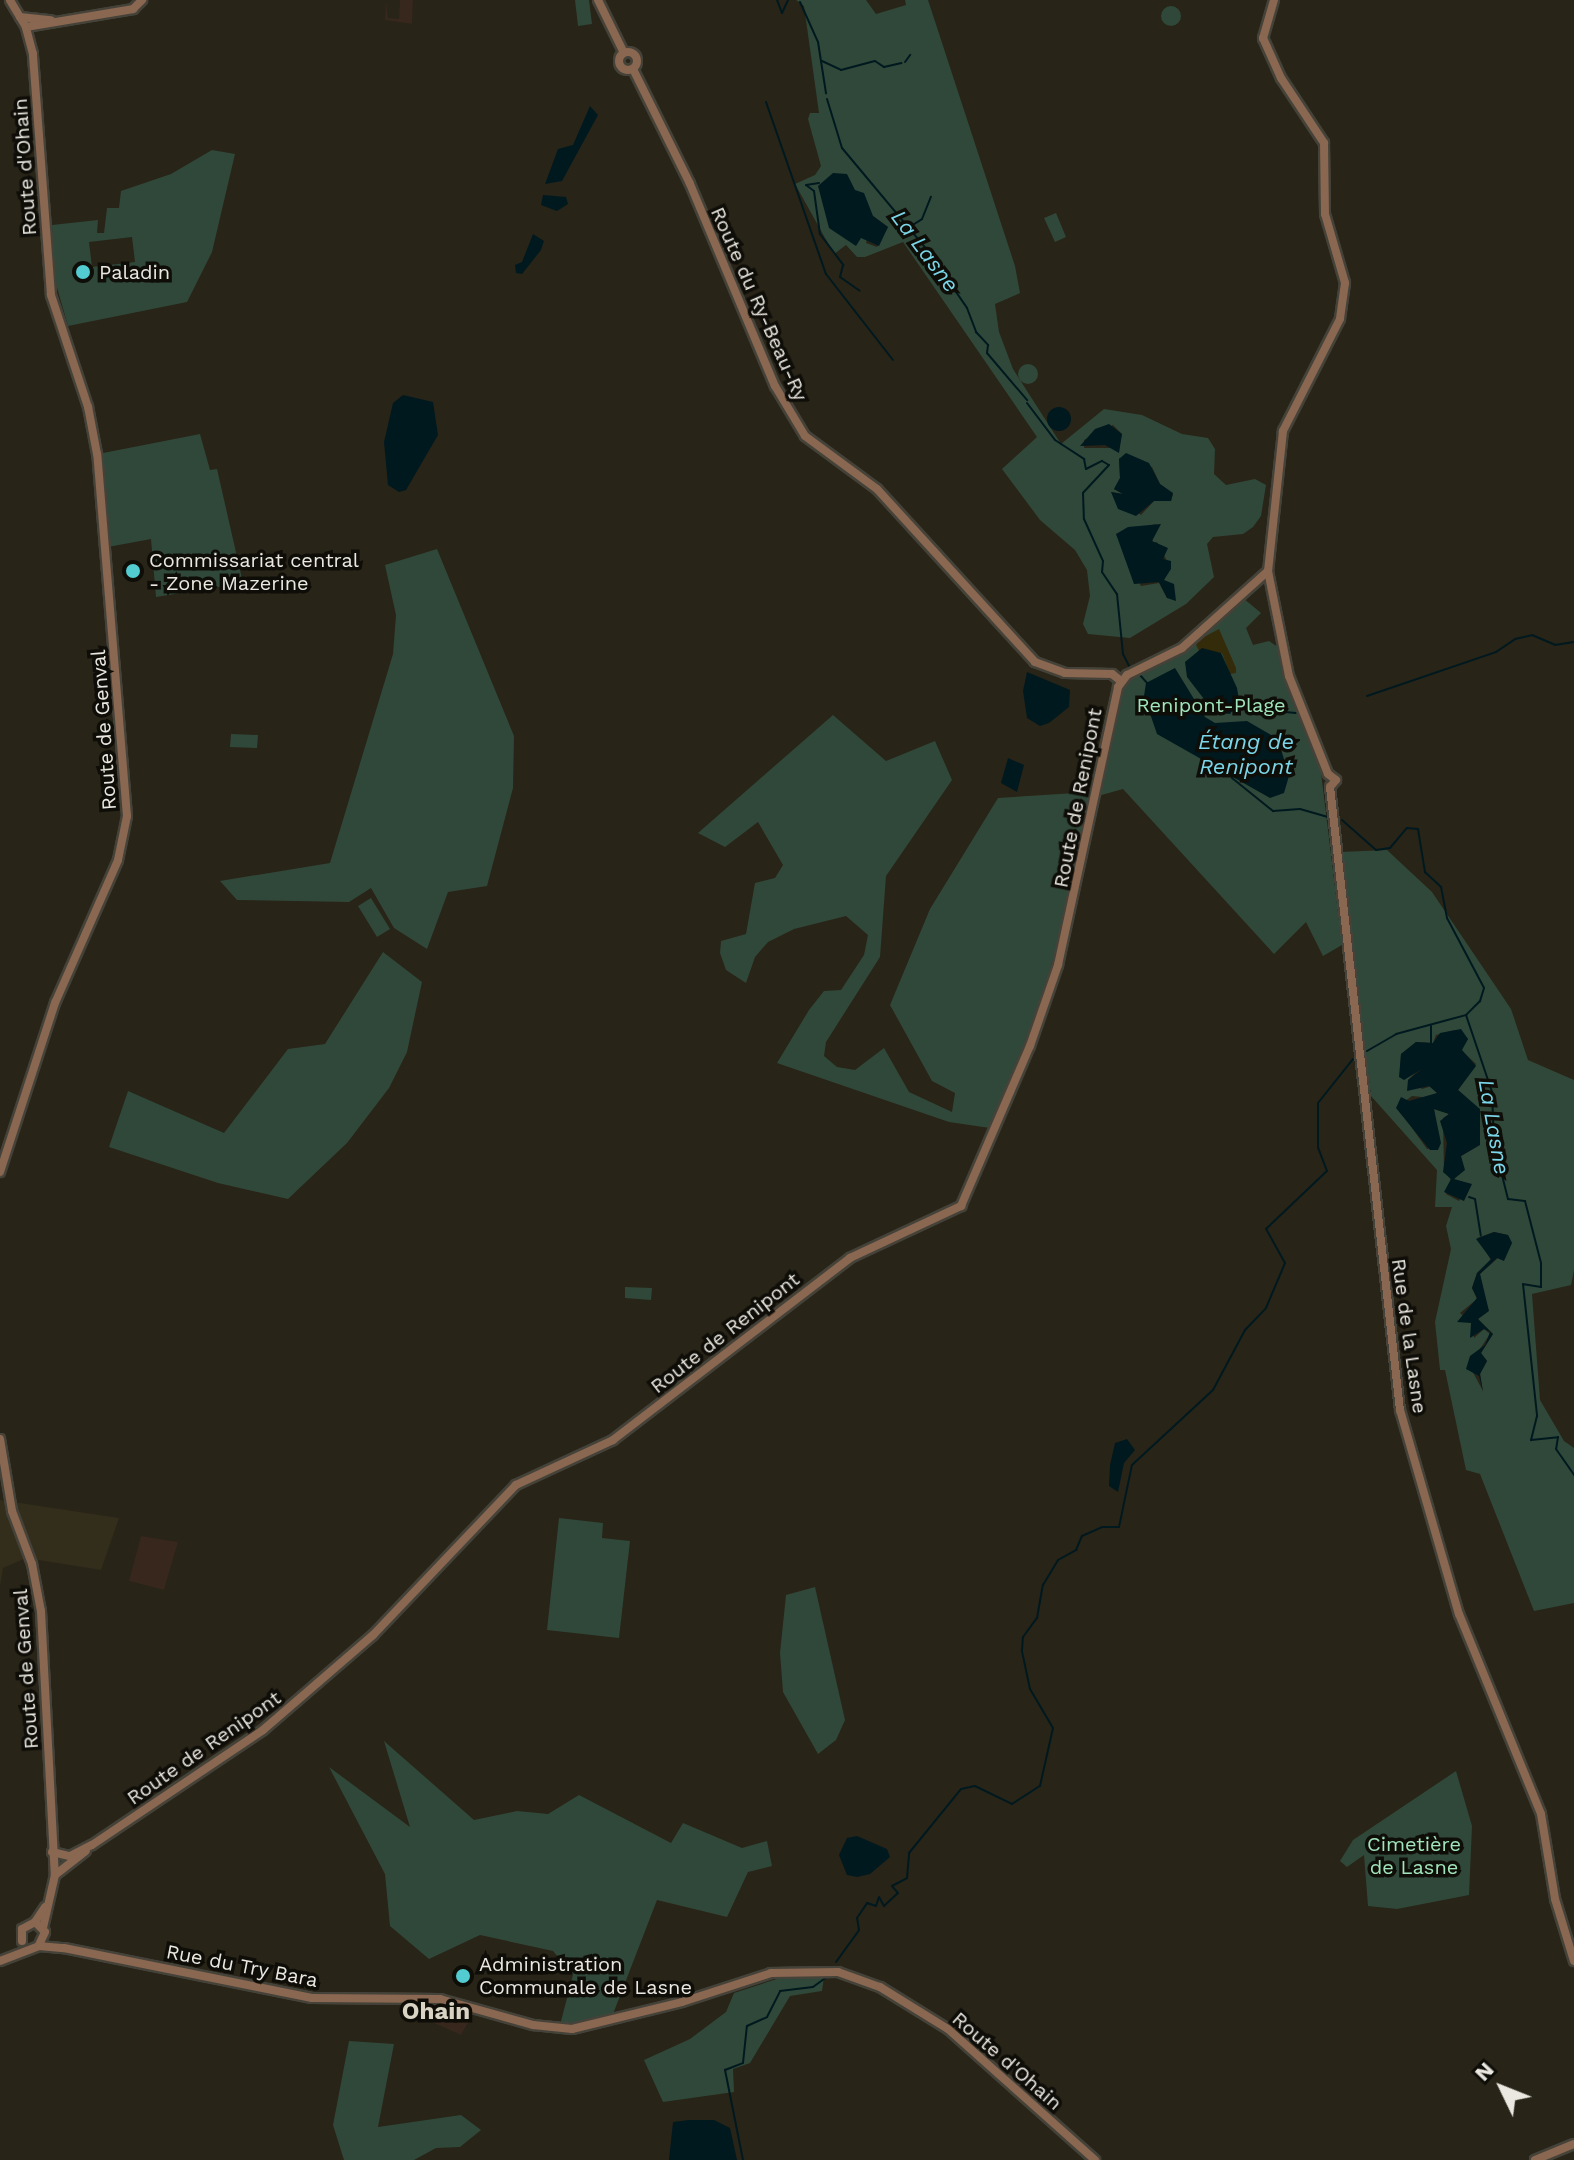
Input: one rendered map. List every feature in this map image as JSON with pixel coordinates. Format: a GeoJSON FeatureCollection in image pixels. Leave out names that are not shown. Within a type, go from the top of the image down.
{"type":"FeatureCollection","features":[{"type":"Feature","properties":{"kind":"street","name":"Route d'Ohain"},"geometry":{"type":"LineString","coordinates":[[10,0],[26,27],[36,82],[49,277],[57,317]]}},
{"type":"Feature","properties":{"kind":"street"},"geometry":{"type":"LineString","coordinates":[[26,27],[51,20],[128,10],[142,0]]}},
{"type":"Feature","properties":{"kind":"street","name":"Route du Ry-Beau-Ry"},"geometry":{"type":"LineString","coordinates":[[598,0],[624,53],[635,55],[633,69],[690,184],[775,386],[805,436],[877,489],[1035,662],[1065,673],[1112,674],[1121,681]]}},
{"type":"Feature","properties":{"kind":"street"},"geometry":{"type":"LineString","coordinates":[[1248,588],[1270,583],[1268,571],[1283,431],[1340,319],[1345,292],[1325,214],[1324,143],[1281,78],[1263,38],[1274,0]]}},
{"type":"Feature","properties":{"kind":"street"},"geometry":{"type":"LineString","coordinates":[[20,17],[51,20]]}},
{"type":"Feature","properties":{"kind":"street","name":"Route de Genval"},"geometry":{"type":"LineString","coordinates":[[0,1172],[55,1003],[118,860],[127,816],[97,454],[88,407],[57,317]]}},
{"type":"Feature","properties":{"kind":"street"},"geometry":{"type":"LineString","coordinates":[[1121,681],[1182,648],[1268,571]]}},
{"type":"Feature","properties":{"kind":"street","name":"Rue de la Lasne"},"geometry":{"type":"LineString","coordinates":[[1270,583],[1292,687],[1328,774],[1323,782],[1330,787],[1400,1410],[1459,1614],[1541,1814],[1555,1899],[1574,1961]]}},
{"type":"Feature","properties":{"kind":"street","name":"Route de Renipont"},"geometry":{"type":"LineString","coordinates":[[53,1871],[287,1710],[373,1635],[516,1485],[613,1440],[850,1258],[961,1206],[1030,1046],[1058,965],[1121,681]]}},
{"type":"Feature","properties":{"kind":"street","name":"Route de Genval"},"geometry":{"type":"LineString","coordinates":[[0,1439],[12,1511],[32,1564],[41,1611],[53,1871],[44,1932],[38,1946]]}},
{"type":"Feature","properties":{"kind":"street","name":"Route de Renipont"},"geometry":{"type":"LineString","coordinates":[[52,1853],[70,1856],[92,1845]]}},
{"type":"Feature","properties":{"kind":"street","name":"Route de Genval"},"geometry":{"type":"LineString","coordinates":[[15,1955],[24,1926],[35,1922],[46,1904],[53,1871]]}},
{"type":"Feature","properties":{"kind":"street","name":"Rue du Try Bara"},"geometry":{"type":"LineString","coordinates":[[35,1922],[64,1948]]}},
{"type":"Feature","properties":{"kind":"street"},"geometry":{"type":"LineString","coordinates":[[22,1940],[38,1946]]}},
{"type":"Feature","properties":{"kind":"street"},"geometry":{"type":"LineString","coordinates":[[0,1961],[38,1946]]}},
{"type":"Feature","properties":{"kind":"street","name":"Rue du Try Bara"},"geometry":{"type":"LineString","coordinates":[[38,1946],[64,1948],[312,1998],[415,1998],[572,2029]]}},
{"type":"Feature","properties":{"kind":"street","name":"Route d'Ohain"},"geometry":{"type":"LineString","coordinates":[[572,2029],[632,2016],[777,1972],[813,1969],[850,1975],[890,1992],[964,2042],[1095,2160]]}},
{"type":"Feature","properties":{"kind":"street"},"geometry":{"type":"LineString","coordinates":[[1535,2160],[1574,2144]]}},
{"type":"Feature","properties":{"kind":"shaded area"},"geometry":{"type":"Polygon","coordinates":[[[400,0],[413,0],[412,24],[385,20],[386,2],[388,18],[399,19],[400,0]]]}},
{"type":"Feature","properties":{"kind":"shaded area"},"geometry":{"type":"Polygon","coordinates":[[[0,1500],[119,1518],[101,1570],[26,1558],[3,1568],[0,1586],[0,1500]]]}},
{"type":"Feature","properties":{"kind":"shaded area"},"geometry":{"type":"Polygon","coordinates":[[[141,1536],[178,1542],[164,1590],[129,1581],[141,1536]]]}},
{"type":"Feature","properties":{"kind":"shaded area"},"geometry":{"type":"Polygon","coordinates":[[[441,2003],[473,2014],[461,2035],[405,2010],[405,2004],[441,2003]]]}},
{"type":"Feature","properties":{"kind":"green space"},"geometry":{"type":"Polygon","coordinates":[[[575,0],[589,0],[592,24],[578,26],[575,0]]]}},
{"type":"Feature","properties":{"kind":"green space"},"geometry":{"type":"Polygon","coordinates":[[[796,0],[866,0],[876,14],[906,5],[905,0],[928,0],[1015,266],[1020,293],[995,304],[999,332],[1013,369],[1061,444],[1104,409],[1142,415],[1182,434],[1208,438],[1215,449],[1214,474],[1226,485],[1255,479],[1266,485],[1261,516],[1253,527],[1243,534],[1213,537],[1207,544],[1214,577],[1186,604],[1130,638],[1088,634],[1083,624],[1090,596],[1087,570],[1075,550],[1040,520],[1002,469],[1037,437],[903,242],[865,257],[857,257],[846,245],[834,254],[795,184],[815,175],[821,166],[808,119],[810,113],[819,113],[804,6],[796,0]],[[873,216],[866,243],[877,247],[888,227],[873,216]],[[1113,425],[1084,440],[1084,448],[1119,448],[1122,434],[1113,425]],[[1119,458],[1120,478],[1114,489],[1123,494],[1111,492],[1141,515],[1154,501],[1171,501],[1173,494],[1160,484],[1152,467],[1119,458]],[[1156,524],[1116,534],[1141,586],[1159,583],[1167,598],[1174,595],[1174,586],[1164,580],[1167,561],[1157,542],[1152,543],[1156,524]]]}},
{"type":"Feature","properties":{"kind":"green space"},"geometry":{"type":"Polygon","coordinates":[[[1171,6],[1178,9],[1181,16],[1178,23],[1171,26],[1164,23],[1161,16],[1164,9],[1171,6]]]}},
{"type":"Feature","properties":{"kind":"green space"},"geometry":{"type":"Polygon","coordinates":[[[212,150],[235,154],[212,252],[187,302],[68,326],[54,277],[52,225],[98,220],[97,233],[104,233],[107,208],[119,208],[121,191],[171,174],[212,150]],[[132,237],[89,242],[92,267],[135,262],[132,237]]]}},
{"type":"Feature","properties":{"kind":"green space"},"geometry":{"type":"Polygon","coordinates":[[[1056,213],[1066,237],[1055,242],[1044,218],[1056,213]]]}},
{"type":"Feature","properties":{"kind":"green space"},"geometry":{"type":"Polygon","coordinates":[[[1028,364],[1035,367],[1038,374],[1035,381],[1028,384],[1021,381],[1018,374],[1021,367],[1028,364]]]}},
{"type":"Feature","properties":{"kind":"green space"},"geometry":{"type":"Polygon","coordinates":[[[200,434],[210,470],[217,469],[243,583],[156,597],[151,539],[108,547],[98,454],[200,434]]]}},
{"type":"Feature","properties":{"kind":"green space"},"geometry":{"type":"Polygon","coordinates":[[[437,549],[514,736],[513,788],[487,886],[448,892],[427,949],[394,928],[371,888],[349,902],[237,900],[220,881],[330,863],[393,654],[396,615],[385,565],[437,549]]]}},
{"type":"Feature","properties":{"kind":"green space","name":"Renipont-Plage"},"geometry":{"type":"Polygon","coordinates":[[[1243,598],[1261,613],[1246,628],[1253,645],[1269,641],[1278,647],[1287,686],[1320,764],[1342,945],[1323,956],[1306,922],[1274,954],[1123,789],[1098,796],[1124,682],[1181,654],[1243,598]]]}},
{"type":"Feature","properties":{"kind":"green space"},"geometry":{"type":"Polygon","coordinates":[[[833,715],[886,761],[935,741],[952,780],[886,876],[880,957],[826,1042],[824,1056],[837,1067],[855,1070],[884,1048],[909,1092],[952,1112],[955,1093],[932,1081],[890,1005],[930,909],[998,798],[1091,792],[1067,910],[1040,1004],[990,1128],[949,1122],[777,1063],[824,991],[841,990],[864,955],[868,935],[846,916],[794,929],[768,942],[755,957],[746,983],[726,970],[720,953],[721,941],[746,934],[755,883],[775,878],[783,865],[758,822],[725,847],[698,833],[833,715]]]}},
{"type":"Feature","properties":{"kind":"green space"},"geometry":{"type":"Polygon","coordinates":[[[231,734],[258,735],[257,748],[230,747],[231,734]]]}},
{"type":"Feature","properties":{"kind":"green space"},"geometry":{"type":"Polygon","coordinates":[[[1387,850],[1432,892],[1511,1009],[1528,1060],[1574,1080],[1574,1270],[1571,1285],[1532,1294],[1540,1400],[1564,1441],[1574,1448],[1574,1603],[1534,1611],[1480,1474],[1466,1470],[1445,1370],[1440,1370],[1435,1322],[1451,1249],[1446,1226],[1452,1207],[1435,1207],[1437,1170],[1371,1096],[1340,852],[1387,850]],[[1455,1030],[1436,1035],[1433,1043],[1416,1042],[1401,1054],[1400,1077],[1420,1068],[1408,1080],[1422,1089],[1432,1086],[1437,1093],[1433,1098],[1412,1096],[1397,1107],[1427,1149],[1439,1146],[1434,1109],[1449,1114],[1443,1118],[1444,1170],[1451,1180],[1446,1194],[1459,1201],[1467,1186],[1454,1180],[1461,1156],[1476,1147],[1466,1097],[1458,1090],[1476,1064],[1461,1050],[1468,1039],[1455,1030]],[[1494,1232],[1477,1238],[1491,1260],[1477,1273],[1472,1288],[1477,1299],[1460,1313],[1471,1323],[1474,1338],[1484,1329],[1490,1334],[1469,1365],[1483,1391],[1480,1374],[1487,1361],[1481,1353],[1493,1334],[1478,1319],[1488,1311],[1480,1274],[1499,1257],[1503,1260],[1512,1243],[1508,1235],[1494,1232]]]}},
{"type":"Feature","properties":{"kind":"green space"},"geometry":{"type":"Polygon","coordinates":[[[371,898],[390,929],[377,937],[358,906],[371,898]]]}},
{"type":"Feature","properties":{"kind":"green space"},"geometry":{"type":"Polygon","coordinates":[[[383,952],[422,982],[407,1052],[389,1088],[347,1143],[288,1199],[218,1183],[109,1147],[128,1091],[224,1133],[288,1049],[325,1044],[383,952]]]}},
{"type":"Feature","properties":{"kind":"green space"},"geometry":{"type":"Polygon","coordinates":[[[625,1287],[652,1288],[651,1300],[625,1298],[625,1287]]]}},
{"type":"Feature","properties":{"kind":"green space"},"geometry":{"type":"Polygon","coordinates":[[[559,1518],[603,1523],[602,1538],[630,1541],[619,1638],[547,1630],[559,1518]]]}},
{"type":"Feature","properties":{"kind":"green space"},"geometry":{"type":"Polygon","coordinates":[[[815,1587],[845,1720],[836,1740],[818,1754],[783,1692],[780,1653],[786,1595],[815,1587]]]}},
{"type":"Feature","properties":{"kind":"green space"},"geometry":{"type":"Polygon","coordinates":[[[384,1741],[474,1820],[517,1811],[548,1814],[579,1795],[671,1843],[683,1823],[742,1848],[767,1841],[772,1866],[748,1872],[727,1917],[657,1900],[613,2014],[560,2025],[573,1975],[553,1951],[480,1935],[429,1959],[390,1926],[385,1874],[329,1767],[410,1827],[384,1741]]]}},
{"type":"Feature","properties":{"kind":"green space","name":"Cimetière de Lasne"},"geometry":{"type":"Polygon","coordinates":[[[1456,1771],[1472,1826],[1469,1895],[1397,1909],[1368,1906],[1364,1855],[1347,1867],[1340,1861],[1353,1840],[1456,1771]]]}},
{"type":"Feature","properties":{"kind":"green space"},"geometry":{"type":"Polygon","coordinates":[[[789,1975],[824,1977],[822,1991],[790,1996],[750,2063],[733,2069],[734,2092],[663,2102],[644,2060],[690,2039],[726,2012],[734,1993],[789,1975]]]}},
{"type":"Feature","properties":{"kind":"green space"},"geometry":{"type":"Polygon","coordinates":[[[349,2041],[394,2044],[378,2127],[461,2115],[481,2130],[460,2147],[436,2148],[414,2160],[344,2160],[333,2125],[349,2041]]]}},
{"type":"Feature","properties":{"kind":"sand"},"geometry":{"type":"Polygon","coordinates":[[[1219,629],[1236,673],[1230,674],[1222,653],[1199,651],[1195,642],[1219,629]]]}},
{"type":"Feature","properties":{"kind":"water"},"geometry":{"type":"Polygon","coordinates":[[[590,106],[598,115],[562,181],[545,184],[558,149],[573,145],[590,106]]]}},
{"type":"Feature","properties":{"kind":"water"},"geometry":{"type":"Polygon","coordinates":[[[833,173],[847,174],[855,190],[864,193],[873,216],[888,227],[879,246],[861,238],[856,246],[829,228],[818,186],[833,173]]]}},
{"type":"Feature","properties":{"kind":"water"},"geometry":{"type":"Polygon","coordinates":[[[543,195],[566,197],[568,204],[557,211],[541,205],[543,195]]]}},
{"type":"Feature","properties":{"kind":"water"},"geometry":{"type":"Polygon","coordinates":[[[533,234],[544,241],[541,250],[522,274],[516,273],[515,265],[522,262],[533,234]]]}},
{"type":"Feature","properties":{"kind":"water"},"geometry":{"type":"Polygon","coordinates":[[[403,395],[433,402],[438,435],[406,490],[399,492],[388,485],[384,442],[393,403],[403,395]]]}},
{"type":"Feature","properties":{"kind":"water"},"geometry":{"type":"Polygon","coordinates":[[[1059,407],[1067,411],[1071,419],[1067,427],[1059,431],[1051,427],[1047,419],[1051,411],[1059,407]]]}},
{"type":"Feature","properties":{"kind":"water"},"geometry":{"type":"Polygon","coordinates":[[[1109,424],[1122,434],[1119,453],[1105,445],[1080,446],[1095,429],[1109,424]]]}},
{"type":"Feature","properties":{"kind":"water"},"geometry":{"type":"Polygon","coordinates":[[[1126,453],[1149,463],[1160,484],[1173,493],[1171,501],[1154,501],[1136,516],[1118,509],[1111,492],[1123,494],[1114,489],[1120,478],[1119,459],[1126,453]]]}},
{"type":"Feature","properties":{"kind":"water"},"geometry":{"type":"Polygon","coordinates":[[[1161,524],[1152,541],[1168,548],[1163,559],[1171,561],[1171,569],[1164,580],[1174,584],[1176,601],[1167,598],[1159,582],[1134,584],[1116,534],[1128,527],[1161,524]]]}},
{"type":"Feature","properties":{"kind":"water"},"geometry":{"type":"Polygon","coordinates":[[[1202,648],[1221,653],[1237,688],[1239,700],[1230,714],[1214,712],[1187,677],[1185,662],[1202,648]]]}},
{"type":"Feature","properties":{"kind":"water","name":"Étang de Renipont"},"geometry":{"type":"Polygon","coordinates":[[[1175,668],[1205,717],[1215,723],[1247,721],[1278,739],[1289,776],[1284,793],[1270,798],[1157,734],[1144,696],[1146,683],[1175,668]]]}},
{"type":"Feature","properties":{"kind":"water"},"geometry":{"type":"Polygon","coordinates":[[[1027,672],[1070,690],[1069,707],[1049,723],[1040,726],[1027,718],[1023,691],[1027,672]]]}},
{"type":"Feature","properties":{"kind":"water"},"geometry":{"type":"Polygon","coordinates":[[[1008,758],[1024,765],[1017,792],[1001,783],[1008,758]]]}},
{"type":"Feature","properties":{"kind":"water"},"geometry":{"type":"Polygon","coordinates":[[[1461,1029],[1468,1039],[1462,1050],[1476,1066],[1458,1090],[1480,1109],[1480,1145],[1461,1156],[1465,1170],[1454,1179],[1472,1184],[1464,1201],[1444,1192],[1451,1179],[1443,1172],[1447,1143],[1440,1121],[1449,1114],[1434,1109],[1441,1143],[1438,1150],[1430,1150],[1396,1108],[1401,1097],[1409,1101],[1437,1093],[1429,1086],[1407,1091],[1408,1080],[1422,1069],[1404,1080],[1399,1077],[1401,1054],[1416,1042],[1433,1043],[1440,1033],[1461,1029]]]}},
{"type":"Feature","properties":{"kind":"water"},"geometry":{"type":"Polygon","coordinates":[[[1494,1232],[1508,1235],[1512,1243],[1504,1261],[1497,1258],[1480,1274],[1489,1311],[1478,1319],[1493,1334],[1481,1353],[1487,1361],[1480,1374],[1483,1392],[1479,1376],[1466,1369],[1470,1356],[1485,1345],[1490,1332],[1484,1329],[1470,1338],[1471,1323],[1457,1322],[1477,1298],[1472,1288],[1477,1273],[1491,1259],[1476,1239],[1494,1232]]]}},
{"type":"Feature","properties":{"kind":"water"},"geometry":{"type":"Polygon","coordinates":[[[1127,1439],[1135,1450],[1124,1463],[1118,1492],[1109,1486],[1110,1465],[1115,1443],[1127,1439]]]}},
{"type":"Feature","properties":{"kind":"water"},"geometry":{"type":"Polygon","coordinates":[[[857,1836],[887,1849],[890,1857],[870,1874],[857,1877],[847,1875],[839,1855],[847,1838],[857,1836]]]}},
{"type":"Feature","properties":{"kind":"water"},"geometry":{"type":"Polygon","coordinates":[[[714,2120],[730,2128],[737,2160],[669,2160],[673,2122],[714,2120]]]}},
{"type":"Feature","properties":{"kind":"waterway","name":"La Lasne"},"geometry":{"type":"LineString","coordinates":[[777,0],[782,13],[788,0]]}},
{"type":"Feature","properties":{"kind":"waterway","name":"La Lasne"},"geometry":{"type":"LineString","coordinates":[[800,2],[818,42],[826,93]]}},
{"type":"Feature","properties":{"kind":"waterway"},"geometry":{"type":"LineString","coordinates":[[905,62],[910,55]]}},
{"type":"Feature","properties":{"kind":"waterway"},"geometry":{"type":"LineString","coordinates":[[822,61],[841,70],[875,61],[884,67],[902,63]]}},
{"type":"Feature","properties":{"kind":"waterway","name":"La Lasne"},"geometry":{"type":"LineString","coordinates":[[827,99],[842,148],[928,251],[967,308],[976,332],[988,345],[987,353],[1027,400]]}},
{"type":"Feature","properties":{"kind":"waterway"},"geometry":{"type":"LineString","coordinates":[[766,102],[826,274],[893,360]]}},
{"type":"Feature","properties":{"kind":"waterway"},"geometry":{"type":"LineString","coordinates":[[819,183],[806,185],[814,191],[820,234],[843,265],[840,277],[860,291]]}},
{"type":"Feature","properties":{"kind":"waterway"},"geometry":{"type":"LineString","coordinates":[[911,226],[922,219],[931,197]]}},
{"type":"Feature","properties":{"kind":"waterway","name":"La Lasne"},"geometry":{"type":"LineString","coordinates":[[1027,403],[1055,440],[1084,459],[1086,469],[1102,461],[1109,465],[1083,493],[1084,519],[1103,561],[1102,572],[1117,594],[1123,654],[1129,666]]}},
{"type":"Feature","properties":{"kind":"waterway"},"geometry":{"type":"LineString","coordinates":[[1367,696],[1496,652],[1515,639],[1532,635],[1555,645],[1574,642]]}},
{"type":"Feature","properties":{"kind":"waterway","name":"La Lasne"},"geometry":{"type":"LineString","coordinates":[[1139,674],[1148,684]]}},
{"type":"Feature","properties":{"kind":"waterway"},"geometry":{"type":"LineString","coordinates":[[1237,704],[1250,709]]}},
{"type":"Feature","properties":{"kind":"waterway"},"geometry":{"type":"LineString","coordinates":[[1255,709],[1296,713]]}},
{"type":"Feature","properties":{"kind":"waterway","name":"La Lasne"},"geometry":{"type":"LineString","coordinates":[[1232,778],[1273,811],[1300,809],[1328,817]]}},
{"type":"Feature","properties":{"kind":"waterway","name":"La Lasne"},"geometry":{"type":"LineString","coordinates":[[1342,820],[1376,850],[1390,848],[1407,828],[1418,829],[1425,872],[1441,887],[1447,918],[1484,988],[1480,1001],[1466,1015],[1492,1092],[1494,1143],[1508,1199],[1525,1201],[1541,1263],[1541,1287],[1523,1284],[1537,1416],[1531,1440],[1558,1437],[1556,1449],[1574,1475]]}},
{"type":"Feature","properties":{"kind":"waterway"},"geometry":{"type":"LineString","coordinates":[[1367,1051],[1396,1034],[1466,1015]]}},
{"type":"Feature","properties":{"kind":"waterway"},"geometry":{"type":"LineString","coordinates":[[1431,1026],[1431,1043]]}},
{"type":"Feature","properties":{"kind":"waterway"},"geometry":{"type":"LineString","coordinates":[[836,1962],[859,1930],[857,1918],[867,1903],[876,1906],[879,1897],[884,1906],[898,1893],[892,1886],[907,1878],[909,1853],[961,1789],[975,1786],[1012,1804],[1040,1786],[1053,1728],[1030,1689],[1022,1650],[1023,1637],[1037,1618],[1043,1585],[1058,1560],[1076,1550],[1082,1536],[1102,1527],[1119,1527],[1132,1465],[1213,1390],[1245,1330],[1266,1308],[1285,1263],[1266,1229],[1327,1171],[1318,1148],[1318,1103],[1353,1059]]}},
{"type":"Feature","properties":{"kind":"waterway"},"geometry":{"type":"LineString","coordinates":[[1469,1197],[1475,1199],[1481,1236]]}},
{"type":"Feature","properties":{"kind":"waterway"},"geometry":{"type":"LineString","coordinates":[[743,2160],[725,2070],[743,2063],[747,2026],[767,2017],[780,1991],[813,1987],[827,1977]]}},
{"type":"Feature","properties":{"kind":"place","name":"Paladin"},"geometry":{"type":"Point","coordinates":[83,272]}},
{"type":"Feature","properties":{"kind":"place","name":"Commissariat central - Zone Mazerine"},"geometry":{"type":"Point","coordinates":[133,571]}},
{"type":"Feature","properties":{"kind":"place","name":"Administration Communale de Lasne"},"geometry":{"type":"Point","coordinates":[463,1976]}},
{"type":"Feature","properties":{"kind":"district","name":"Ohain"},"geometry":{"type":"Point","coordinates":[436,2012]}}]}
